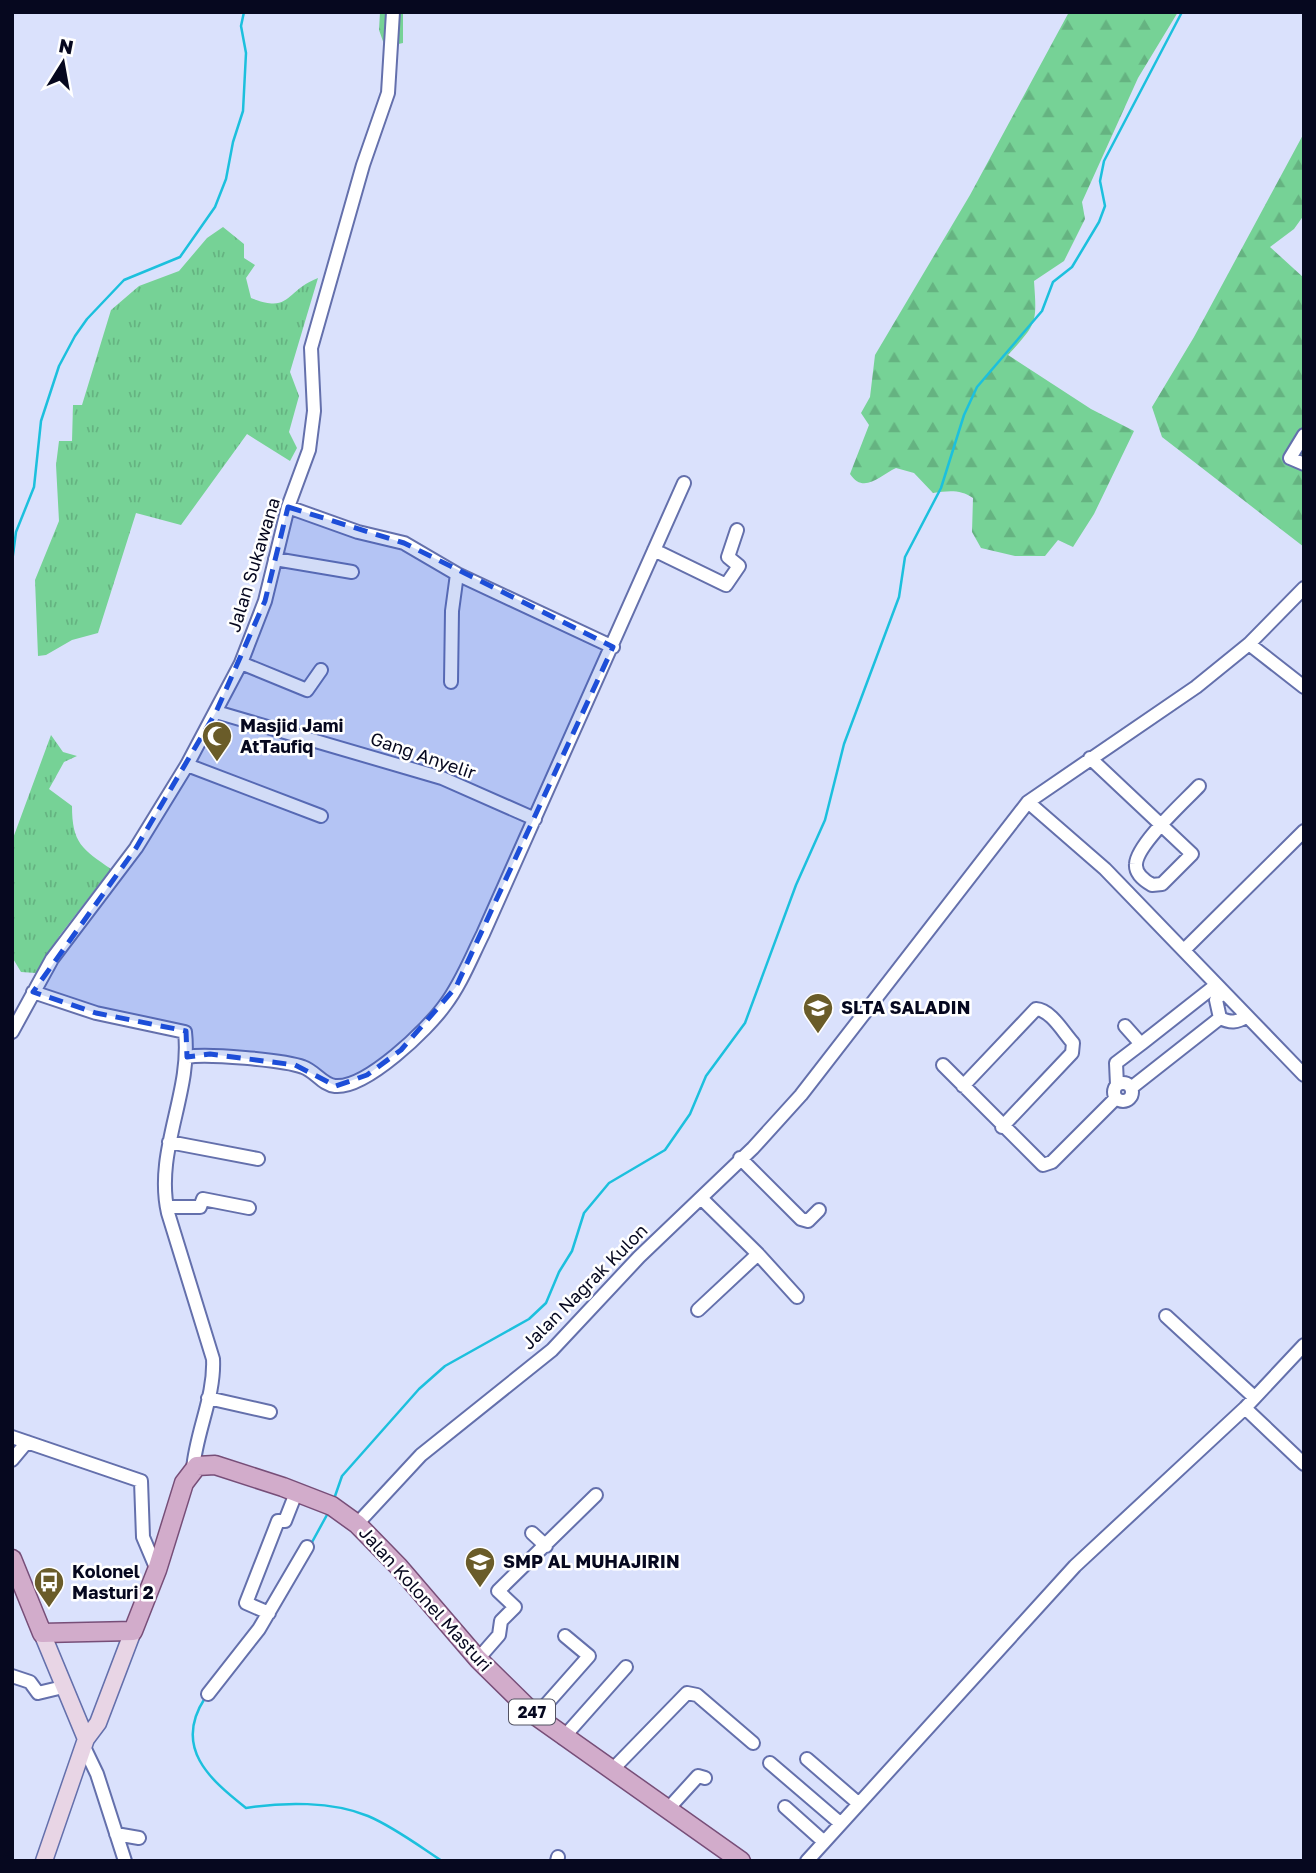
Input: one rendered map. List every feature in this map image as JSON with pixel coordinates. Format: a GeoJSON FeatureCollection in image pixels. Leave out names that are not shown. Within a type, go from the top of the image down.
{"type":"FeatureCollection","features":[{"type":"Feature","properties":{"kind":"main road","name":"Jalan Kolonel Masturi"},"geometry":{"type":"LineString","coordinates":[[193,1469],[201,1465],[215,1465],[332,1506],[357,1524],[400,1567],[478,1659],[536,1716],[563,1738],[741,1861]]}},
{"type":"Feature","properties":{"kind":"main road"},"geometry":{"type":"LineString","coordinates":[[44,1861],[85,1744],[98,1723],[157,1570],[184,1483],[193,1469]]}},
{"type":"Feature","properties":{"kind":"main road"},"geometry":{"type":"LineString","coordinates":[[12,1559],[85,1744]]}},
{"type":"Feature","properties":{"kind":"main road"},"geometry":{"type":"LineString","coordinates":[[42,1633],[133,1631]]}},
{"type":"Feature","properties":{"kind":"street","name":"Jalan Sukawana"},"geometry":{"type":"LineString","coordinates":[[12,1032],[33,992],[72,931],[136,848],[187,765],[241,663],[265,601],[288,507],[309,450],[314,411],[312,348],[363,165],[388,93],[393,12]]}},
{"type":"Feature","properties":{"kind":"street"},"geometry":{"type":"LineString","coordinates":[[1304,435],[1290,458],[1304,464]]}},
{"type":"Feature","properties":{"kind":"street"},"geometry":{"type":"LineString","coordinates":[[187,1057],[210,1054],[300,1066],[336,1086],[349,1084],[367,1075],[401,1050],[446,1004],[483,934],[684,483]]}},
{"type":"Feature","properties":{"kind":"street"},"geometry":{"type":"LineString","coordinates":[[288,507],[348,529],[404,543],[457,574],[613,647]]}},
{"type":"Feature","properties":{"kind":"street"},"geometry":{"type":"LineString","coordinates":[[654,550],[726,585],[739,566],[728,557],[737,530]]}},
{"type":"Feature","properties":{"kind":"street"},"geometry":{"type":"LineString","coordinates":[[275,559],[352,572]]}},
{"type":"Feature","properties":{"kind":"street"},"geometry":{"type":"LineString","coordinates":[[451,682],[452,611],[457,574]]}},
{"type":"Feature","properties":{"kind":"street","name":"Jalan Nagrak Kulon"},"geometry":{"type":"LineString","coordinates":[[357,1524],[421,1455],[552,1350],[639,1257],[788,1110],[1028,802],[1196,687],[1249,644],[1304,587]]}},
{"type":"Feature","properties":{"kind":"street"},"geometry":{"type":"LineString","coordinates":[[1249,644],[1304,687]]}},
{"type":"Feature","properties":{"kind":"street"},"geometry":{"type":"LineString","coordinates":[[241,663],[307,690],[321,670]]}},
{"type":"Feature","properties":{"kind":"street","name":"Gang Anyelir"},"geometry":{"type":"LineString","coordinates":[[216,712],[442,778],[535,819]]}},
{"type":"Feature","properties":{"kind":"street"},"geometry":{"type":"LineString","coordinates":[[1090,758],[1163,825],[1192,855],[1166,881],[1154,886],[1140,876],[1136,864],[1143,848],[1163,825],[1199,786]]}},
{"type":"Feature","properties":{"kind":"street"},"geometry":{"type":"LineString","coordinates":[[187,765],[321,816]]}},
{"type":"Feature","properties":{"kind":"street"},"geometry":{"type":"LineString","coordinates":[[1028,802],[1105,869],[1304,1075]]}},
{"type":"Feature","properties":{"kind":"street"},"geometry":{"type":"LineString","coordinates":[[1184,950],[1304,831]]}},
{"type":"Feature","properties":{"kind":"street"},"geometry":{"type":"LineString","coordinates":[[1219,988],[1216,1000],[1220,1018]]}},
{"type":"Feature","properties":{"kind":"street"},"geometry":{"type":"LineString","coordinates":[[1219,988],[1116,1063],[1116,1092],[1121,1101],[1129,1099],[1131,1088],[1220,1018]]}},
{"type":"Feature","properties":{"kind":"street"},"geometry":{"type":"LineString","coordinates":[[33,992],[96,1013],[185,1031],[187,1057],[169,1142],[165,1188],[167,1207],[213,1359],[193,1469]]}},
{"type":"Feature","properties":{"kind":"street"},"geometry":{"type":"LineString","coordinates":[[963,1086],[1036,1009],[1043,1010],[1054,1020],[1073,1043],[1072,1053],[1002,1127]]}},
{"type":"Feature","properties":{"kind":"street"},"geometry":{"type":"LineString","coordinates":[[1220,1018],[1228,1022],[1240,1021],[1247,1016]]}},
{"type":"Feature","properties":{"kind":"street"},"geometry":{"type":"LineString","coordinates":[[1125,1026],[1141,1044]]}},
{"type":"Feature","properties":{"kind":"street"},"geometry":{"type":"LineString","coordinates":[[943,1065],[1002,1127],[1040,1163],[1047,1165],[1116,1092]]}},
{"type":"Feature","properties":{"kind":"street"},"geometry":{"type":"LineString","coordinates":[[169,1142],[258,1159]]}},
{"type":"Feature","properties":{"kind":"street"},"geometry":{"type":"LineString","coordinates":[[740,1158],[801,1219],[808,1221],[819,1210]]}},
{"type":"Feature","properties":{"kind":"street"},"geometry":{"type":"LineString","coordinates":[[701,1198],[797,1297]]}},
{"type":"Feature","properties":{"kind":"street"},"geometry":{"type":"LineString","coordinates":[[167,1207],[200,1207],[203,1199],[249,1208]]}},
{"type":"Feature","properties":{"kind":"street"},"geometry":{"type":"LineString","coordinates":[[698,1310],[758,1254]]}},
{"type":"Feature","properties":{"kind":"street"},"geometry":{"type":"LineString","coordinates":[[1166,1316],[1254,1397]]}},
{"type":"Feature","properties":{"kind":"street"},"geometry":{"type":"LineString","coordinates":[[807,1861],[1075,1566],[1245,1408],[1304,1345]]}},
{"type":"Feature","properties":{"kind":"street"},"geometry":{"type":"LineString","coordinates":[[208,1398],[270,1412]]}},
{"type":"Feature","properties":{"kind":"street"},"geometry":{"type":"LineString","coordinates":[[1245,1408],[1304,1464]]}},
{"type":"Feature","properties":{"kind":"street"},"geometry":{"type":"LineString","coordinates":[[12,1437],[141,1481],[143,1537],[157,1570]]}},
{"type":"Feature","properties":{"kind":"street"},"geometry":{"type":"LineString","coordinates":[[12,1460],[27,1443]]}},
{"type":"Feature","properties":{"kind":"street"},"geometry":{"type":"LineString","coordinates":[[268,1612],[246,1603],[278,1521],[285,1521],[296,1493]]}},
{"type":"Feature","properties":{"kind":"street"},"geometry":{"type":"LineString","coordinates":[[478,1659],[499,1635],[501,1621],[515,1607],[498,1591],[596,1495]]}},
{"type":"Feature","properties":{"kind":"street"},"geometry":{"type":"LineString","coordinates":[[532,1533],[546,1546]]}},
{"type":"Feature","properties":{"kind":"street"},"geometry":{"type":"LineString","coordinates":[[208,1695],[268,1612],[307,1547]]}},
{"type":"Feature","properties":{"kind":"street"},"geometry":{"type":"LineString","coordinates":[[536,1716],[589,1656],[565,1636]]}},
{"type":"Feature","properties":{"kind":"street"},"geometry":{"type":"LineString","coordinates":[[563,1738],[626,1667]]}},
{"type":"Feature","properties":{"kind":"street"},"geometry":{"type":"LineString","coordinates":[[12,1676],[30,1682],[38,1693],[63,1688]]}},
{"type":"Feature","properties":{"kind":"street"},"geometry":{"type":"LineString","coordinates":[[611,1771],[687,1693],[697,1695],[753,1743]]}},
{"type":"Feature","properties":{"kind":"street"},"geometry":{"type":"LineString","coordinates":[[85,1744],[125,1861]]}},
{"type":"Feature","properties":{"kind":"street"},"geometry":{"type":"LineString","coordinates":[[807,1759],[858,1803]]}},
{"type":"Feature","properties":{"kind":"street"},"geometry":{"type":"LineString","coordinates":[[770,1763],[840,1823]]}},
{"type":"Feature","properties":{"kind":"street"},"geometry":{"type":"LineString","coordinates":[[668,1809],[698,1776],[705,1777]]}},
{"type":"Feature","properties":{"kind":"street"},"geometry":{"type":"LineString","coordinates":[[785,1807],[823,1841]]}},
{"type":"Feature","properties":{"kind":"street"},"geometry":{"type":"LineString","coordinates":[[116,1834],[139,1838]]}},
{"type":"Feature","properties":{"kind":"highlighted area"},"geometry":{"type":"Polygon","coordinates":[[[288,507],[404,543],[613,647],[456,987],[401,1050],[367,1075],[336,1086],[295,1065],[210,1054],[187,1057],[186,1031],[96,1013],[33,992],[136,848],[216,712],[265,601],[288,507]]]}},
{"type":"Feature","properties":{"kind":"green space"},"geometry":{"type":"Polygon","coordinates":[[[380,12],[403,12],[403,43],[385,47],[379,30],[380,12]]]}},
{"type":"Feature","properties":{"kind":"green space"},"geometry":{"type":"Polygon","coordinates":[[[1069,12],[1178,12],[1138,78],[1082,202],[1085,219],[1064,261],[1034,281],[1033,322],[1008,355],[1091,409],[1134,431],[1094,514],[1073,547],[1058,540],[1045,556],[1015,556],[981,548],[972,532],[973,498],[968,495],[954,491],[933,493],[914,473],[896,468],[866,483],[855,480],[850,474],[869,425],[861,413],[870,397],[875,355],[970,195],[1069,12]]]}},
{"type":"Feature","properties":{"kind":"green space"},"geometry":{"type":"Polygon","coordinates":[[[1304,133],[1304,215],[1294,229],[1270,247],[1304,278],[1304,547],[1162,437],[1152,407],[1194,337],[1304,133]]]}},
{"type":"Feature","properties":{"kind":"green space"},"geometry":{"type":"Polygon","coordinates":[[[223,227],[244,244],[244,258],[255,265],[246,278],[251,298],[264,302],[281,302],[318,278],[290,372],[299,396],[289,432],[297,448],[290,461],[247,434],[181,525],[136,513],[98,633],[72,640],[46,655],[38,656],[35,580],[59,521],[56,465],[59,441],[72,441],[73,405],[82,405],[111,310],[139,286],[179,271],[207,238],[223,227]]]}},
{"type":"Feature","properties":{"kind":"green space"},"geometry":{"type":"Polygon","coordinates":[[[51,735],[63,752],[77,756],[64,762],[49,789],[72,806],[74,829],[81,844],[111,869],[60,935],[36,973],[21,972],[12,957],[12,841],[51,735]]]}},
{"type":"Feature","properties":{"kind":"waterway"},"geometry":{"type":"LineString","coordinates":[[12,562],[16,532],[34,487],[41,421],[59,366],[75,336],[87,319],[124,280],[180,257],[215,207],[226,179],[233,142],[243,111],[246,53],[241,26],[244,12]]}},
{"type":"Feature","properties":{"kind":"waterway"},"geometry":{"type":"LineString","coordinates":[[334,1499],[342,1476],[419,1389],[445,1366],[529,1319],[546,1303],[559,1272],[572,1251],[584,1213],[609,1183],[665,1150],[690,1114],[706,1076],[745,1023],[796,885],[825,820],[844,744],[899,597],[905,557],[941,488],[964,415],[977,387],[1042,311],[1053,282],[1072,267],[1099,222],[1105,206],[1100,181],[1104,161],[1182,12]]}},
{"type":"Feature","properties":{"kind":"waterway"},"geometry":{"type":"LineString","coordinates":[[311,1544],[328,1513]]}},
{"type":"Feature","properties":{"kind":"waterway"},"geometry":{"type":"LineString","coordinates":[[205,1698],[196,1716],[194,1747],[208,1773],[246,1808],[307,1804],[354,1811],[387,1826],[442,1861]]}},
{"type":"Feature","properties":{"kind":"place","name":"Masjid Jami AtTaufiq"},"geometry":{"type":"Point","coordinates":[217,763]}},
{"type":"Feature","properties":{"kind":"place","name":"SLTA SALADIN"},"geometry":{"type":"Point","coordinates":[818,1035]}},
{"type":"Feature","properties":{"kind":"place","name":"SMP AL MUHAJIRIN"},"geometry":{"type":"Point","coordinates":[480,1589]}},
{"type":"Feature","properties":{"kind":"place","name":"Kolonel Masturi 2"},"geometry":{"type":"Point","coordinates":[49,1609]}}]}
